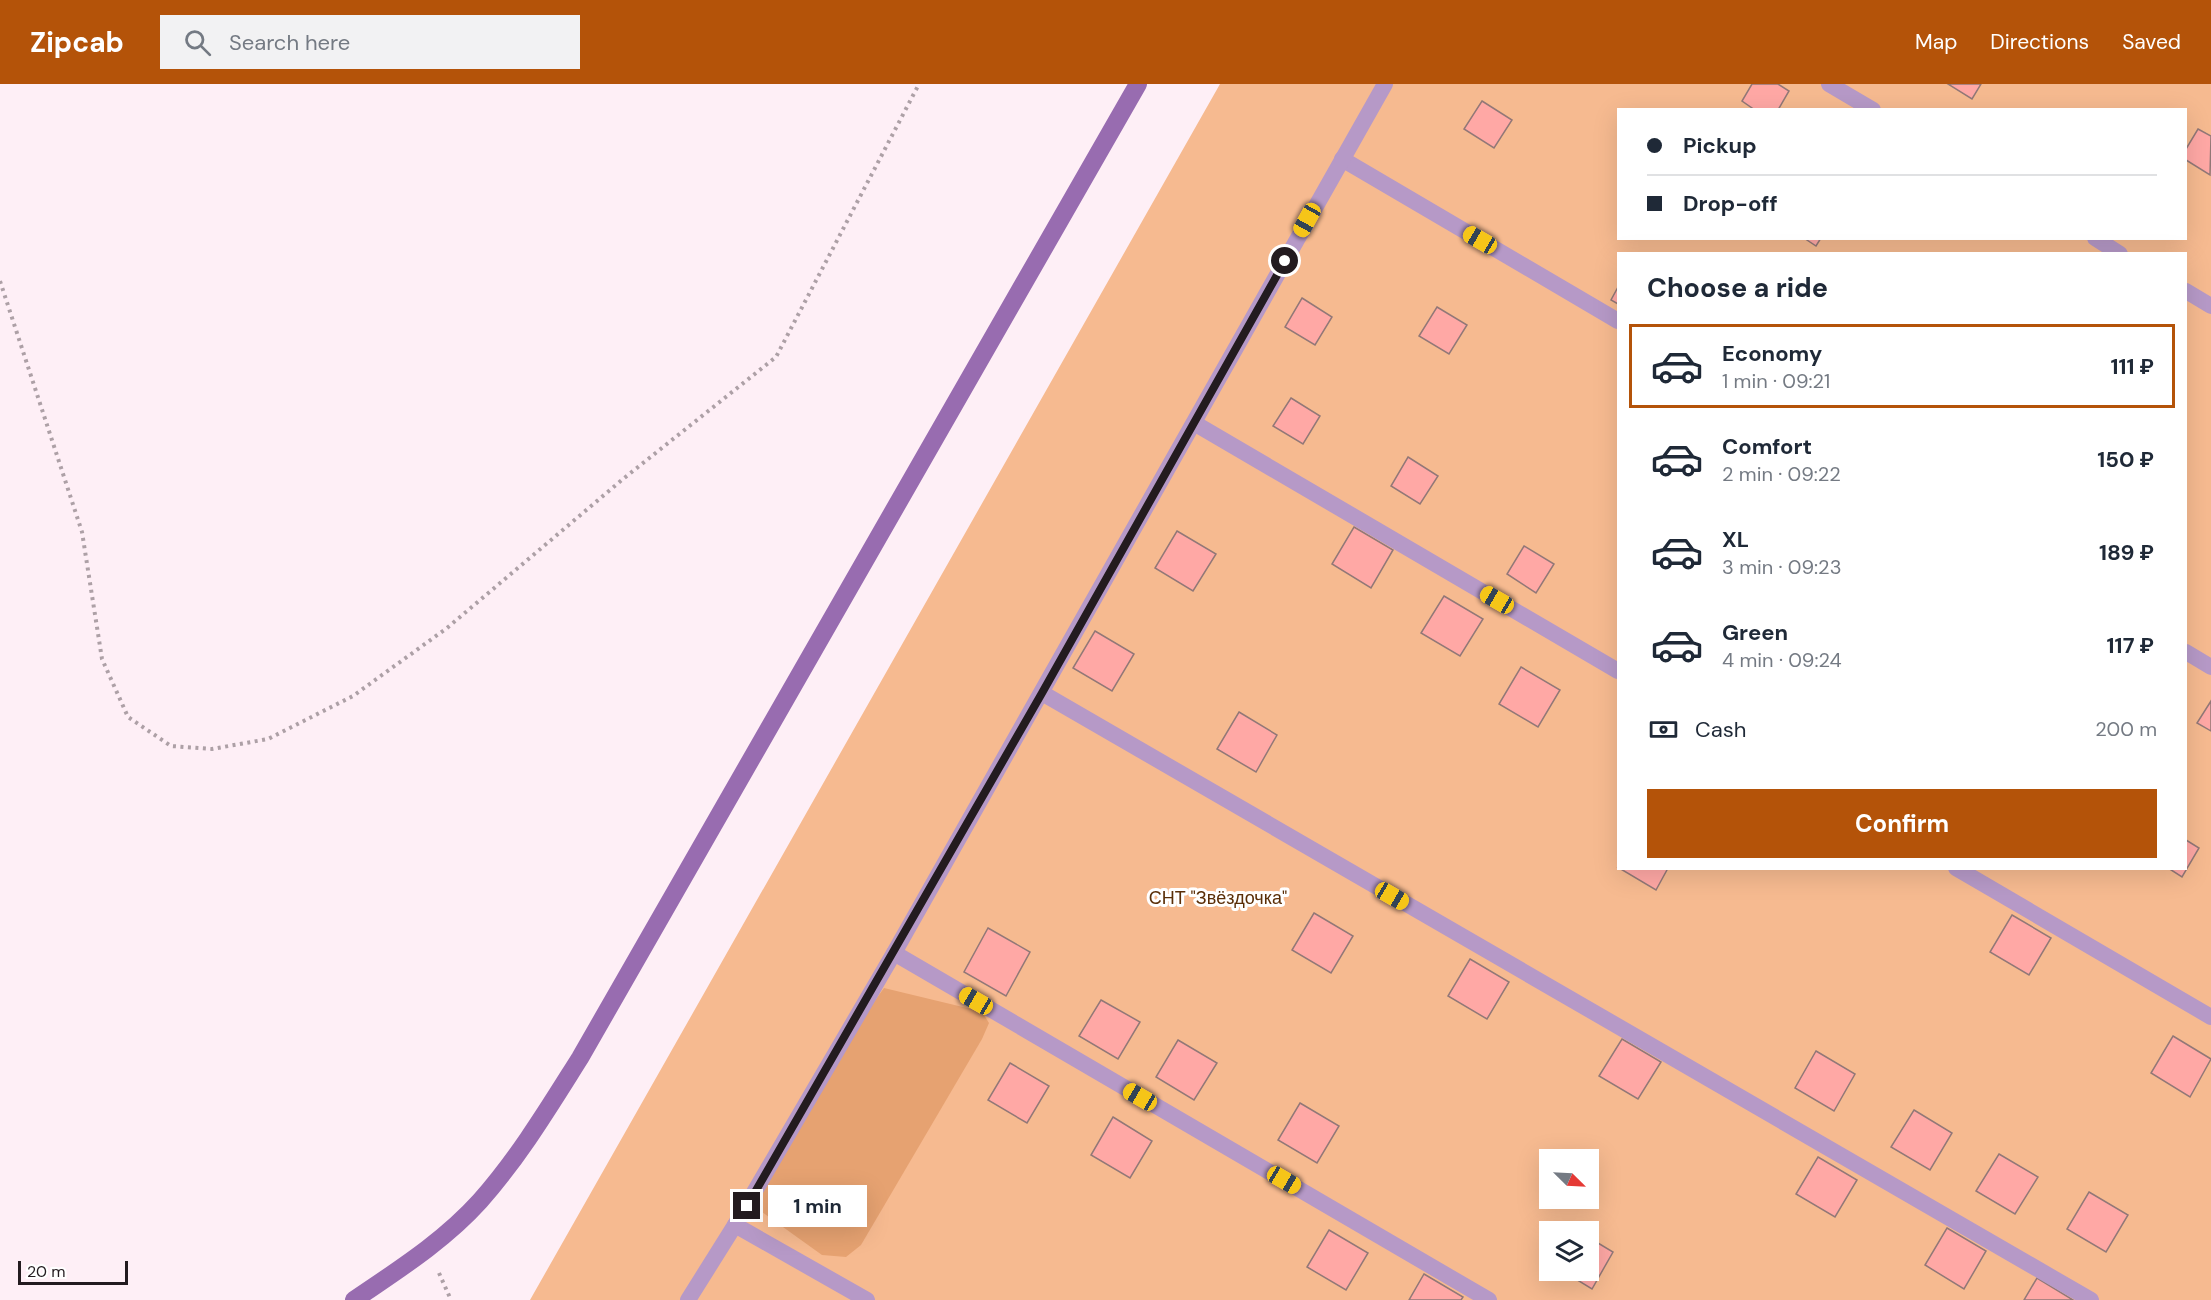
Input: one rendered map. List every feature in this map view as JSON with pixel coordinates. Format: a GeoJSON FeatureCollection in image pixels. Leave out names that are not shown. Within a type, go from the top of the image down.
{"type":"FeatureCollection","features":[{"type":"Feature","properties":{"kind":"street"},"geometry":{"type":"LineString","coordinates":[[354,1300],[428,1249],[479,1201],[528,1140],[592,1037],[1138,84]]}},
{"type":"Feature","properties":{"kind":"lane"},"geometry":{"type":"LineString","coordinates":[[688,1300],[735,1225],[894,953],[1385,84]]}},
{"type":"Feature","properties":{"kind":"lane"},"geometry":{"type":"LineString","coordinates":[[1829,84],[1870,108]]}},
{"type":"Feature","properties":{"kind":"lane"},"geometry":{"type":"LineString","coordinates":[[1342,159],[1617,320]]}},
{"type":"Feature","properties":{"kind":"lane"},"geometry":{"type":"LineString","coordinates":[[2097,240],[2117,252]]}},
{"type":"Feature","properties":{"kind":"lane"},"geometry":{"type":"LineString","coordinates":[[2187,292],[2211,306]]}},
{"type":"Feature","properties":{"kind":"lane"},"geometry":{"type":"LineString","coordinates":[[1194,423],[1617,670]]}},
{"type":"Feature","properties":{"kind":"lane"},"geometry":{"type":"LineString","coordinates":[[2187,653],[2211,667]]}},
{"type":"Feature","properties":{"kind":"lane"},"geometry":{"type":"LineString","coordinates":[[1042,693],[2091,1300]]}},
{"type":"Feature","properties":{"kind":"lane"},"geometry":{"type":"LineString","coordinates":[[1959,870],[2211,1017]]}},
{"type":"Feature","properties":{"kind":"lane"},"geometry":{"type":"LineString","coordinates":[[894,953],[1489,1300]]}},
{"type":"Feature","properties":{"kind":"lane"},"geometry":{"type":"LineString","coordinates":[[735,1225],[867,1300]]}},
{"type":"Feature","properties":{"kind":"path"},"geometry":{"type":"LineString","coordinates":[[0,281],[82,532],[102,659],[128,717],[171,746],[212,749],[268,739],[352,696],[447,628],[623,479],[776,357],[919,84]]}},
{"type":"Feature","properties":{"kind":"green space","name":"СНТ \"Звёздочка\""},"geometry":{"type":"Polygon","coordinates":[[[1220,84],[2211,84],[2211,1300],[530,1300],[1220,84]]]}},
{"type":"Feature","properties":{"kind":"shaded area"},"geometry":{"type":"Polygon","coordinates":[[[884,988],[971,1009],[984,1015],[989,1023],[982,1039],[861,1245],[846,1257],[822,1255],[758,1209],[764,1189],[869,1009],[884,988]]]}},
{"type":"Feature","properties":{"kind":"building"},"geometry":{"type":"Polygon","coordinates":[[[1752,84],[1778,84],[1789,91],[1779,108],[1752,108],[1742,101],[1752,84]]]}},
{"type":"Feature","properties":{"kind":"building"},"geometry":{"type":"Polygon","coordinates":[[[1948,84],[1981,84],[1972,99],[1948,84]]]}},
{"type":"Feature","properties":{"kind":"building"},"geometry":{"type":"Polygon","coordinates":[[[1482,101],[1512,120],[1494,148],[1464,129],[1482,101]]]}},
{"type":"Feature","properties":{"kind":"building"},"geometry":{"type":"Polygon","coordinates":[[[2198,129],[2211,136],[2210,175],[2187,161],[2187,147],[2198,129]]]}},
{"type":"Feature","properties":{"kind":"building"},"geometry":{"type":"Polygon","coordinates":[[[1807,240],[1820,240],[1816,246],[1807,240]]]}},
{"type":"Feature","properties":{"kind":"building"},"geometry":{"type":"Polygon","coordinates":[[[1617,289],[1617,303],[1611,300],[1617,289]]]}},
{"type":"Feature","properties":{"kind":"building"},"geometry":{"type":"Polygon","coordinates":[[[1302,298],[1332,317],[1315,345],[1285,327],[1302,298]]]}},
{"type":"Feature","properties":{"kind":"building"},"geometry":{"type":"Polygon","coordinates":[[[1437,307],[1467,325],[1449,354],[1419,336],[1437,307]]]}},
{"type":"Feature","properties":{"kind":"building"},"geometry":{"type":"Polygon","coordinates":[[[1291,398],[1320,416],[1303,444],[1273,426],[1291,398]]]}},
{"type":"Feature","properties":{"kind":"building"},"geometry":{"type":"Polygon","coordinates":[[[1408,457],[1438,476],[1420,504],[1391,486],[1408,457]]]}},
{"type":"Feature","properties":{"kind":"building"},"geometry":{"type":"Polygon","coordinates":[[[1354,527],[1393,550],[1371,588],[1332,564],[1354,527]]]}},
{"type":"Feature","properties":{"kind":"building"},"geometry":{"type":"Polygon","coordinates":[[[1177,531],[1216,554],[1193,591],[1155,568],[1177,531]]]}},
{"type":"Feature","properties":{"kind":"building"},"geometry":{"type":"Polygon","coordinates":[[[1524,546],[1554,564],[1536,593],[1507,574],[1524,546]]]}},
{"type":"Feature","properties":{"kind":"building"},"geometry":{"type":"Polygon","coordinates":[[[1444,596],[1483,619],[1460,656],[1421,633],[1444,596]]]}},
{"type":"Feature","properties":{"kind":"building"},"geometry":{"type":"Polygon","coordinates":[[[1095,631],[1134,654],[1112,691],[1073,668],[1095,631]]]}},
{"type":"Feature","properties":{"kind":"building"},"geometry":{"type":"Polygon","coordinates":[[[1521,667],[1560,690],[1538,727],[1499,704],[1521,667]]]}},
{"type":"Feature","properties":{"kind":"building"},"geometry":{"type":"Polygon","coordinates":[[[2211,701],[2211,731],[2197,723],[2211,701]]]}},
{"type":"Feature","properties":{"kind":"building"},"geometry":{"type":"Polygon","coordinates":[[[1239,712],[1277,735],[1256,772],[1217,749],[1239,712]]]}},
{"type":"Feature","properties":{"kind":"building"},"geometry":{"type":"Polygon","coordinates":[[[2187,841],[2199,848],[2187,868],[2187,841]]]}},
{"type":"Feature","properties":{"kind":"building"},"geometry":{"type":"Polygon","coordinates":[[[1622,870],[1667,870],[1656,890],[1622,870]]]}},
{"type":"Feature","properties":{"kind":"building"},"geometry":{"type":"Polygon","coordinates":[[[2171,870],[2186,870],[2182,877],[2171,870]]]}},
{"type":"Feature","properties":{"kind":"building"},"geometry":{"type":"Polygon","coordinates":[[[1314,913],[1353,936],[1331,973],[1292,950],[1314,913]]]}},
{"type":"Feature","properties":{"kind":"building"},"geometry":{"type":"Polygon","coordinates":[[[2012,915],[2051,938],[2029,975],[1990,952],[2012,915]]]}},
{"type":"Feature","properties":{"kind":"building"},"geometry":{"type":"Polygon","coordinates":[[[988,928],[1030,952],[1006,996],[964,972],[988,928]]]}},
{"type":"Feature","properties":{"kind":"building"},"geometry":{"type":"Polygon","coordinates":[[[1470,959],[1509,982],[1487,1019],[1448,996],[1470,959]]]}},
{"type":"Feature","properties":{"kind":"building"},"geometry":{"type":"Polygon","coordinates":[[[1101,1000],[1140,1022],[1118,1059],[1079,1036],[1101,1000]]]}},
{"type":"Feature","properties":{"kind":"building"},"geometry":{"type":"Polygon","coordinates":[[[2173,1036],[2211,1059],[2190,1097],[2151,1073],[2173,1036]]]}},
{"type":"Feature","properties":{"kind":"building"},"geometry":{"type":"Polygon","coordinates":[[[1622,1039],[1661,1062],[1638,1099],[1599,1076],[1622,1039]]]}},
{"type":"Feature","properties":{"kind":"building"},"geometry":{"type":"Polygon","coordinates":[[[1178,1040],[1217,1063],[1194,1100],[1156,1077],[1178,1040]]]}},
{"type":"Feature","properties":{"kind":"building"},"geometry":{"type":"Polygon","coordinates":[[[1816,1051],[1855,1074],[1834,1111],[1795,1088],[1816,1051]]]}},
{"type":"Feature","properties":{"kind":"building"},"geometry":{"type":"Polygon","coordinates":[[[1010,1063],[1049,1086],[1027,1123],[988,1100],[1010,1063]]]}},
{"type":"Feature","properties":{"kind":"building"},"geometry":{"type":"Polygon","coordinates":[[[1300,1103],[1339,1126],[1317,1163],[1278,1140],[1300,1103]]]}},
{"type":"Feature","properties":{"kind":"building"},"geometry":{"type":"Polygon","coordinates":[[[1914,1110],[1952,1133],[1930,1170],[1891,1147],[1914,1110]]]}},
{"type":"Feature","properties":{"kind":"building"},"geometry":{"type":"Polygon","coordinates":[[[1113,1117],[1152,1141],[1130,1178],[1091,1155],[1113,1117]]]}},
{"type":"Feature","properties":{"kind":"building"},"geometry":{"type":"Polygon","coordinates":[[[1999,1154],[2038,1177],[2015,1214],[1976,1191],[1999,1154]]]}},
{"type":"Feature","properties":{"kind":"building"},"geometry":{"type":"Polygon","coordinates":[[[1818,1157],[1857,1180],[1835,1217],[1796,1194],[1818,1157]]]}},
{"type":"Feature","properties":{"kind":"building"},"geometry":{"type":"Polygon","coordinates":[[[2089,1192],[2128,1215],[2106,1252],[2067,1229],[2089,1192]]]}},
{"type":"Feature","properties":{"kind":"building"},"geometry":{"type":"Polygon","coordinates":[[[1947,1228],[1986,1251],[1964,1289],[1925,1265],[1947,1228]]]}},
{"type":"Feature","properties":{"kind":"building"},"geometry":{"type":"Polygon","coordinates":[[[1329,1230],[1368,1253],[1346,1290],[1307,1267],[1329,1230]]]}},
{"type":"Feature","properties":{"kind":"building"},"geometry":{"type":"Polygon","coordinates":[[[1599,1244],[1613,1252],[1599,1277],[1599,1244]]]}},
{"type":"Feature","properties":{"kind":"building"},"geometry":{"type":"Polygon","coordinates":[[[1424,1274],[1463,1297],[1461,1300],[1409,1300],[1424,1274]]]}},
{"type":"Feature","properties":{"kind":"building"},"geometry":{"type":"Polygon","coordinates":[[[2037,1278],[2073,1300],[2024,1300],[2037,1278]]]}},
{"type":"Feature","properties":{"kind":"building"},"geometry":{"type":"Polygon","coordinates":[[[1579,1281],[1597,1281],[1592,1289],[1579,1281]]]}},
{"type":"Feature","properties":{"kind":"route"},"geometry":{"type":"LineString","coordinates":[[747,1206],[894,953],[1285,261]]}}]}
